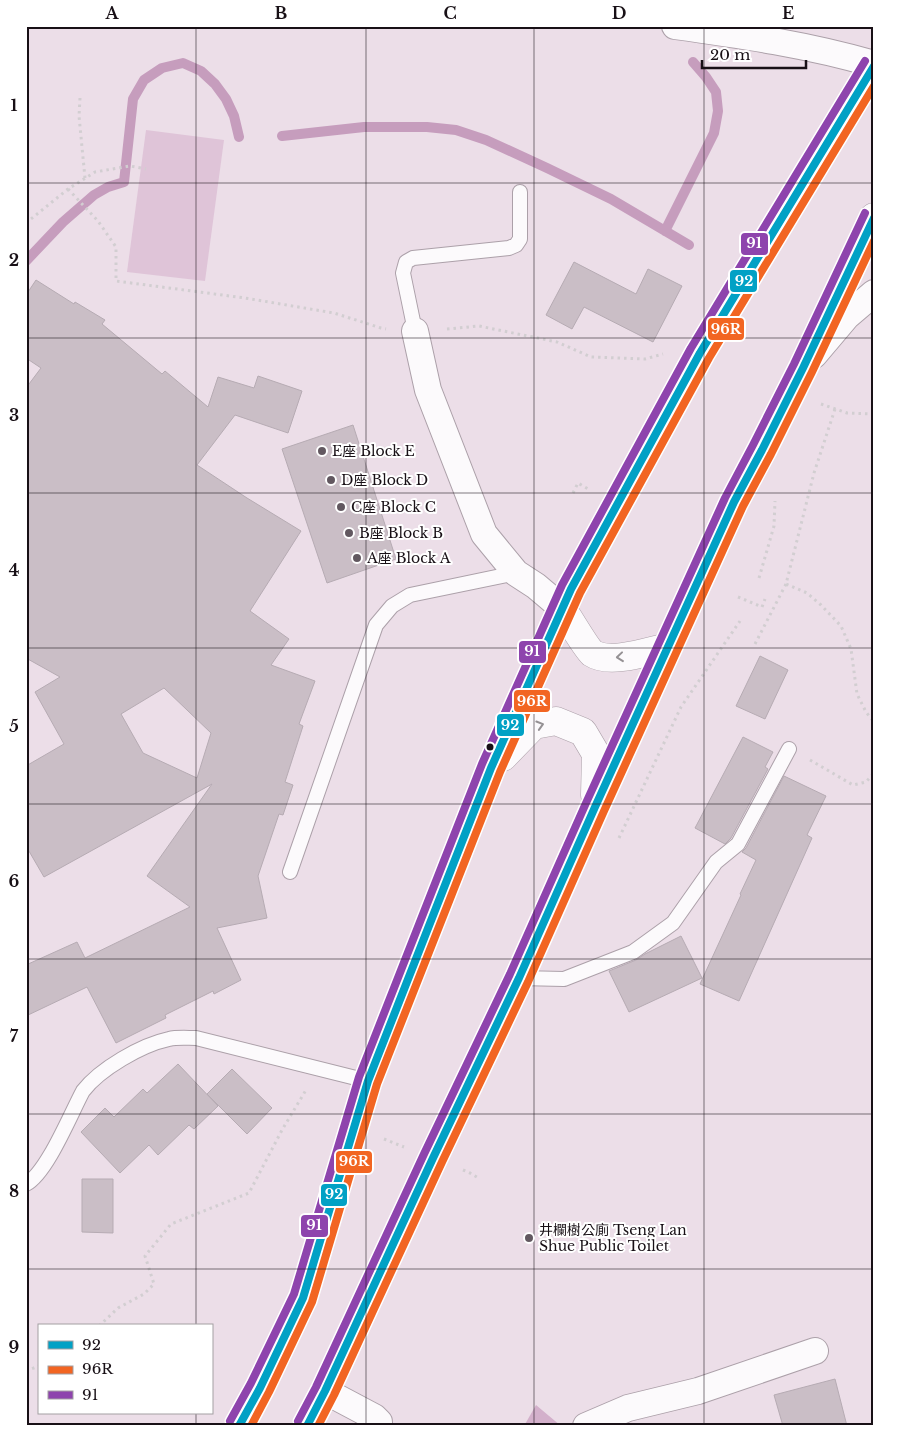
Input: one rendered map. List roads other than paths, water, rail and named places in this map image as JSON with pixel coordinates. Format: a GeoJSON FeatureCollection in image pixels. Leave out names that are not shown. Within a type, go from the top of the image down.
{"type":"FeatureCollection","features":[{"type":"Feature","properties":{"kind":"main road"},"geometry":{"type":"LineString","coordinates":[[239,1426],[260,1388],[303,1298],[368,1081],[491,768],[570,590],[700,353],[874,65]]}},
{"type":"Feature","properties":{"kind":"main road"},"geometry":{"type":"LineString","coordinates":[[307,1426],[519,978],[734,502],[762,450],[874,217]]}},
{"type":"Feature","properties":{"kind":"main road"},"geometry":{"type":"LineString","coordinates":[[562,608],[592,653],[605,658],[627,656],[668,647]]}},
{"type":"Feature","properties":{"kind":"main road"},"geometry":{"type":"LineString","coordinates":[[491,768],[534,725],[556,721],[583,732],[596,754],[595,807]]}},
{"type":"Feature","properties":{"kind":"street"},"geometry":{"type":"LineString","coordinates":[[690,27],[853,58],[874,65]]}},
{"type":"Feature","properties":{"kind":"street"},"geometry":{"type":"LineString","coordinates":[[802,368],[847,316],[874,293]]}},
{"type":"Feature","properties":{"kind":"street"},"geometry":{"type":"LineString","coordinates":[[415,331],[428,390],[484,534],[516,573],[536,586],[562,608]]}},
{"type":"Feature","properties":{"kind":"street"},"geometry":{"type":"LineString","coordinates":[[599,1424],[628,1408],[698,1391],[815,1351]]}},
{"type":"Feature","properties":{"kind":"street"},"geometry":{"type":"LineString","coordinates":[[325,1391],[374,1417],[379,1422],[379,1426]]}},
{"type":"Feature","properties":{"kind":"lane"},"geometry":{"type":"LineString","coordinates":[[415,331],[403,273],[406,262],[413,258],[509,248],[516,245],[520,239],[520,192]]}},
{"type":"Feature","properties":{"kind":"lane"},"geometry":{"type":"LineString","coordinates":[[290,872],[376,625],[392,606],[410,595],[516,573]]}},
{"type":"Feature","properties":{"kind":"lane"},"geometry":{"type":"LineString","coordinates":[[519,978],[564,979],[633,952],[673,923],[716,862],[738,844],[789,749]]}},
{"type":"Feature","properties":{"kind":"lane"},"geometry":{"type":"LineString","coordinates":[[26,1184],[44,1166],[82,1091],[88,1084],[96,1076],[137,1050],[170,1038],[196,1038],[368,1081]]}},
{"type":"Feature","properties":{"kind":"waterway"},"geometry":{"type":"LineString","coordinates":[[665,231],[714,133],[718,111],[716,92],[693,62]]}},
{"type":"Feature","properties":{"kind":"waterway"},"geometry":{"type":"LineString","coordinates":[[26,261],[63,222],[94,195],[108,187],[124,182],[133,99],[144,80],[162,68],[183,63],[201,71],[215,84],[226,99],[234,116],[239,137]]}},
{"type":"Feature","properties":{"kind":"waterway"},"geometry":{"type":"LineString","coordinates":[[282,136],[364,127],[427,127],[456,130],[486,140],[611,199],[689,245]]}},
{"type":"Feature","properties":{"kind":"place","name":"E座 Block E"},"geometry":{"type":"Point","coordinates":[322,451]}},
{"type":"Feature","properties":{"kind":"place","name":"D座 Block D"},"geometry":{"type":"Point","coordinates":[331,480]}},
{"type":"Feature","properties":{"kind":"place","name":"C座 Block C"},"geometry":{"type":"Point","coordinates":[341,507]}},
{"type":"Feature","properties":{"kind":"place","name":"B座 Block B"},"geometry":{"type":"Point","coordinates":[349,533]}},
{"type":"Feature","properties":{"kind":"place","name":"A座 Block A"},"geometry":{"type":"Point","coordinates":[357,558]}},
{"type":"Feature","properties":{"kind":"place","name":"井欄樹公廁 Tseng Lan Shue Public Toilet"},"geometry":{"type":"Point","coordinates":[529,1238]}}]}
